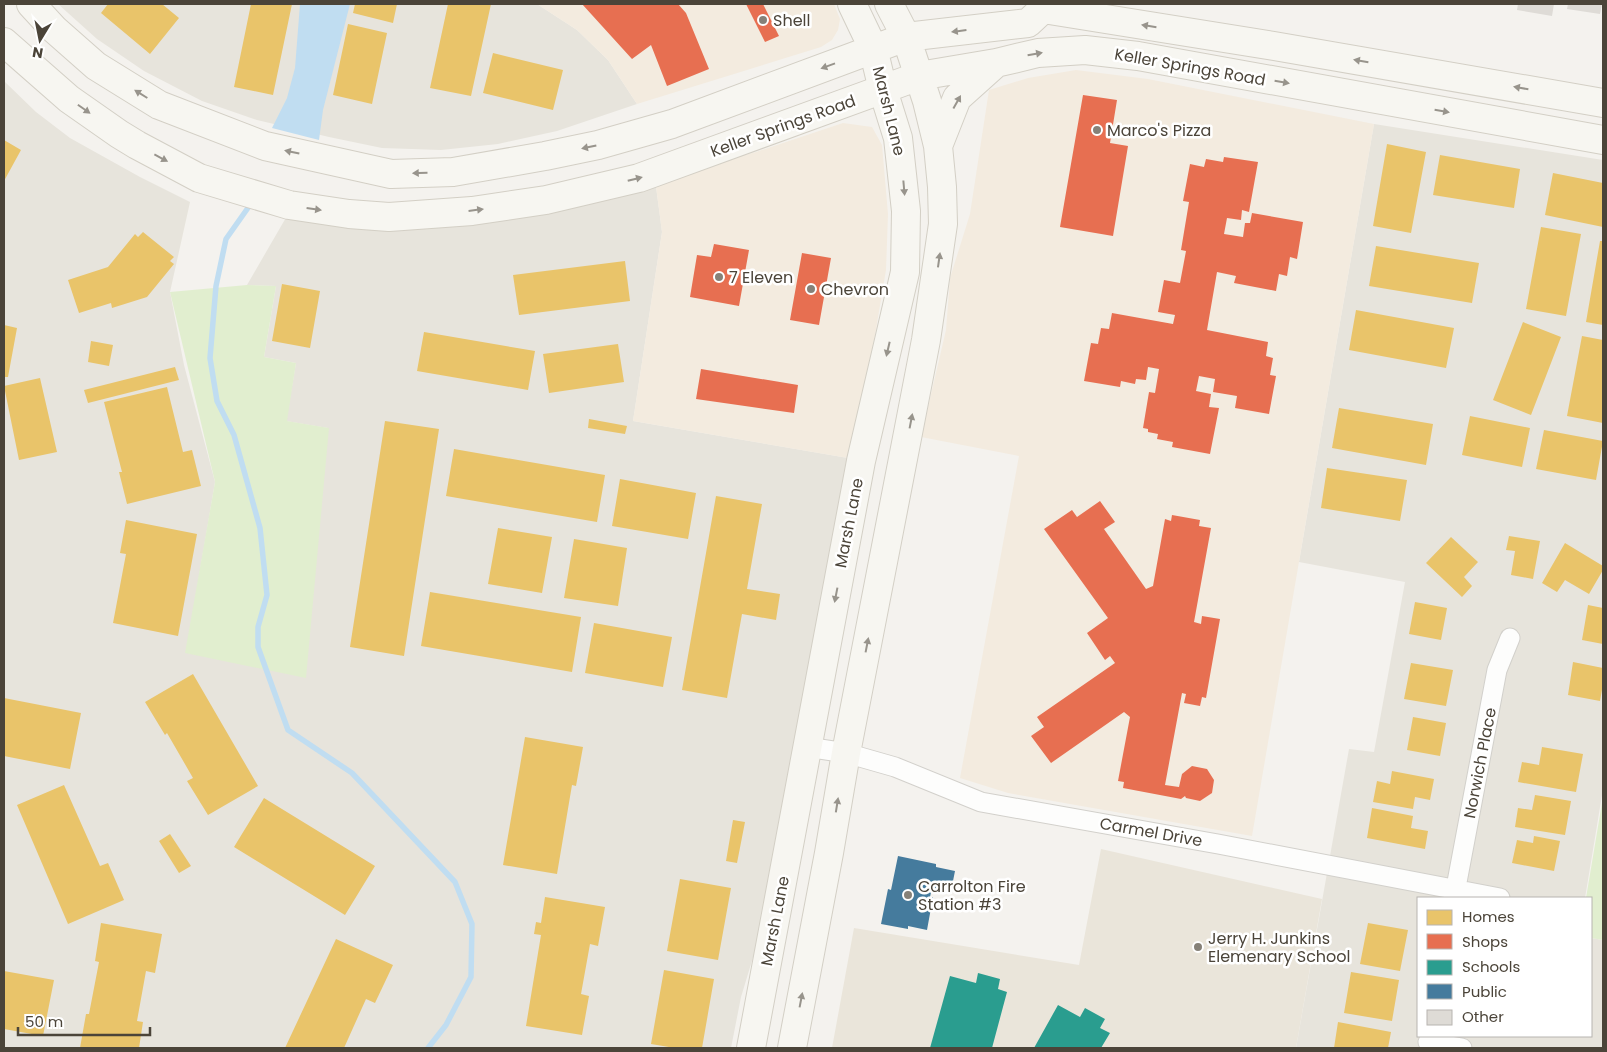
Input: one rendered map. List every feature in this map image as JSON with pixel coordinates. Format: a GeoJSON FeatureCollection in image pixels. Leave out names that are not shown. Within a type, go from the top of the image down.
{"type":"FeatureCollection","features":[{"type":"Feature","properties":{"kind":"main road","name":"Keller Springs Road"},"geometry":{"type":"LineString","coordinates":[[31,4],[54,29],[96,66],[159,105],[265,146],[391,174],[453,172],[598,145],[672,124],[906,37],[1028,23],[1041,6],[1603,103]]}},
{"type":"Feature","properties":{"kind":"main road","name":"Marsh Lane"},"geometry":{"type":"LineString","coordinates":[[751,1048],[861,461],[904,272],[906,211],[898,138],[883,90],[873,48],[852,4]]}},
{"type":"Feature","properties":{"kind":"main road"},"geometry":{"type":"LineString","coordinates":[[792,1048],[846,753],[926,340],[943,224],[938,146],[927,101],[906,37],[888,4]]}},
{"type":"Feature","properties":{"kind":"main road"},"geometry":{"type":"LineString","coordinates":[[1138,56],[1148,46],[1168,44],[1222,52],[1246,41]]}},
{"type":"Feature","properties":{"kind":"main road","name":"Keller Springs Road"},"geometry":{"type":"LineString","coordinates":[[4,42],[69,99],[119,134],[199,178],[289,205],[350,214],[389,216],[472,211],[546,200],[639,178],[919,76],[996,63],[1038,53],[1085,50],[1138,56],[1603,140]]}},
{"type":"Feature","properties":{"kind":"main road"},"geometry":{"type":"LineString","coordinates":[[938,146],[957,98],[996,63]]}},
{"type":"Feature","properties":{"kind":"main road"},"geometry":{"type":"LineString","coordinates":[[1542,129],[1550,93]]}},
{"type":"Feature","properties":{"kind":"main road"},"geometry":{"type":"LineString","coordinates":[[389,216],[391,174]]}},
{"type":"Feature","properties":{"kind":"street","name":"Norwich Place"},"geometry":{"type":"LineString","coordinates":[[1455,894],[1497,670],[1510,638]]}},
{"type":"Feature","properties":{"kind":"street","name":"Carmel Drive"},"geometry":{"type":"LineString","coordinates":[[807,746],[846,753],[895,767],[981,802],[1218,844],[1455,894],[1489,897]]}},
{"type":"Feature","properties":{"kind":"street"},"geometry":{"type":"LineString","coordinates":[[1428,1042],[1462,1048]]}},
{"type":"Feature","properties":{"kind":"shaded area"},"geometry":{"type":"Polygon","coordinates":[[[58,4],[537,4],[577,30],[608,60],[637,104],[557,131],[498,144],[441,150],[382,148],[257,120],[202,101],[144,71],[97,39],[58,4]]]}},
{"type":"Feature","properties":{"kind":"shaded area"},"geometry":{"type":"Polygon","coordinates":[[[537,4],[834,4],[840,19],[838,30],[832,40],[821,47],[637,104],[608,60],[577,30],[537,4]]]}},
{"type":"Feature","properties":{"kind":"shaded area"},"geometry":{"type":"Polygon","coordinates":[[[1076,70],[1148,79],[1374,124],[1252,836],[1008,793],[960,778],[1019,456],[921,437],[946,330],[950,278],[970,214],[989,90],[1028,78],[1076,70]]]}},
{"type":"Feature","properties":{"kind":"shaded area"},"geometry":{"type":"Polygon","coordinates":[[[4,81],[36,112],[70,138],[190,202],[170,292],[184,365],[215,482],[186,653],[328,428],[286,421],[296,363],[264,357],[276,286],[247,285],[291,209],[362,220],[655,179],[662,232],[633,421],[848,458],[761,931],[741,997],[731,1048],[4,1048],[4,81]]]}},
{"type":"Feature","properties":{"kind":"shaded area"},"geometry":{"type":"Polygon","coordinates":[[[843,123],[872,127],[882,145],[888,214],[886,270],[875,335],[848,458],[633,421],[662,232],[655,179],[756,152],[843,123]]]}},
{"type":"Feature","properties":{"kind":"shaded area"},"geometry":{"type":"Polygon","coordinates":[[[1374,124],[1603,160],[1603,789],[1585,897],[1417,897],[1417,1037],[1592,1037],[1592,938],[1603,940],[1603,1048],[1296,1048],[1349,749],[1374,752],[1405,582],[1299,562],[1374,124]]]}},
{"type":"Feature","properties":{"kind":"shaded area","name":"Jerry H. Junkins Elemenary School"},"geometry":{"type":"Polygon","coordinates":[[[1101,849],[1322,899],[1296,1048],[832,1048],[854,928],[1079,965],[1101,849]]]}},
{"type":"Feature","properties":{"kind":"green space"},"geometry":{"type":"Polygon","coordinates":[[[247,285],[276,286],[264,357],[296,363],[287,421],[329,428],[306,678],[185,653],[215,482],[170,292],[247,285]]]}},
{"type":"Feature","properties":{"kind":"green space"},"geometry":{"type":"Polygon","coordinates":[[[1603,797],[1603,940],[1592,938],[1592,897],[1586,897],[1603,797]]]}},
{"type":"Feature","properties":{"kind":"water"},"geometry":{"type":"Polygon","coordinates":[[[300,4],[350,4],[323,110],[319,140],[272,128],[287,98],[295,68],[300,4]]]}},
{"type":"Feature","properties":{"kind":"building: Homes"},"geometry":{"type":"Polygon","coordinates":[[[108,4],[162,4],[179,18],[150,54],[101,13],[108,4]]]}},
{"type":"Feature","properties":{"kind":"building: Homes"},"geometry":{"type":"Polygon","coordinates":[[[251,4],[292,4],[273,95],[234,87],[251,4]]]}},
{"type":"Feature","properties":{"kind":"building: Homes"},"geometry":{"type":"Polygon","coordinates":[[[355,4],[397,4],[393,23],[353,13],[355,4]]]}},
{"type":"Feature","properties":{"kind":"building: Homes"},"geometry":{"type":"Polygon","coordinates":[[[448,4],[491,4],[471,96],[430,88],[448,4]]]}},
{"type":"Feature","properties":{"kind":"building: Homes"},"geometry":{"type":"Polygon","coordinates":[[[348,24],[387,33],[372,104],[333,95],[348,24]]]}},
{"type":"Feature","properties":{"kind":"building: Homes"},"geometry":{"type":"Polygon","coordinates":[[[493,53],[563,70],[553,110],[483,93],[493,53]]]}},
{"type":"Feature","properties":{"kind":"building: Homes"},"geometry":{"type":"Polygon","coordinates":[[[4,140],[21,150],[4,181],[4,140]]]}},
{"type":"Feature","properties":{"kind":"building: Homes"},"geometry":{"type":"Polygon","coordinates":[[[1387,144],[1426,152],[1411,233],[1373,226],[1387,144]]]}},
{"type":"Feature","properties":{"kind":"building: Homes"},"geometry":{"type":"Polygon","coordinates":[[[1440,155],[1520,169],[1514,208],[1433,195],[1440,155]]]}},
{"type":"Feature","properties":{"kind":"building: Homes"},"geometry":{"type":"Polygon","coordinates":[[[1553,173],[1603,183],[1603,227],[1545,215],[1553,173]]]}},
{"type":"Feature","properties":{"kind":"building: Homes"},"geometry":{"type":"Polygon","coordinates":[[[1541,227],[1581,234],[1566,316],[1526,309],[1541,227]]]}},
{"type":"Feature","properties":{"kind":"building: Homes"},"geometry":{"type":"Polygon","coordinates":[[[143,232],[174,257],[170,261],[174,264],[147,297],[112,308],[111,303],[79,313],[68,280],[108,267],[135,234],[138,237],[143,232]]]}},
{"type":"Feature","properties":{"kind":"building: Homes"},"geometry":{"type":"Polygon","coordinates":[[[1600,241],[1603,241],[1603,325],[1586,322],[1600,241]]]}},
{"type":"Feature","properties":{"kind":"building: Homes"},"geometry":{"type":"Polygon","coordinates":[[[1376,246],[1479,263],[1472,303],[1369,286],[1376,246]]]}},
{"type":"Feature","properties":{"kind":"building: Homes"},"geometry":{"type":"Polygon","coordinates":[[[625,261],[630,301],[519,315],[513,275],[625,261]]]}},
{"type":"Feature","properties":{"kind":"building: Homes"},"geometry":{"type":"Polygon","coordinates":[[[282,284],[320,291],[310,348],[272,341],[282,284]]]}},
{"type":"Feature","properties":{"kind":"building: Homes"},"geometry":{"type":"Polygon","coordinates":[[[1356,310],[1454,328],[1446,368],[1349,350],[1356,310]]]}},
{"type":"Feature","properties":{"kind":"building: Homes"},"geometry":{"type":"Polygon","coordinates":[[[1523,322],[1561,337],[1531,415],[1493,400],[1523,322]]]}},
{"type":"Feature","properties":{"kind":"building: Homes"},"geometry":{"type":"Polygon","coordinates":[[[4,325],[17,328],[8,377],[4,377],[4,325]]]}},
{"type":"Feature","properties":{"kind":"building: Homes"},"geometry":{"type":"Polygon","coordinates":[[[424,332],[535,351],[528,390],[417,371],[424,332]]]}},
{"type":"Feature","properties":{"kind":"building: Homes"},"geometry":{"type":"Polygon","coordinates":[[[1582,336],[1603,340],[1603,423],[1567,416],[1582,336]]]}},
{"type":"Feature","properties":{"kind":"building: Homes"},"geometry":{"type":"Polygon","coordinates":[[[91,341],[113,345],[109,366],[88,362],[91,341]]]}},
{"type":"Feature","properties":{"kind":"building: Homes"},"geometry":{"type":"Polygon","coordinates":[[[618,344],[624,382],[549,393],[543,354],[618,344]]]}},
{"type":"Feature","properties":{"kind":"building: Homes"},"geometry":{"type":"Polygon","coordinates":[[[175,367],[179,380],[88,403],[84,390],[175,367]]]}},
{"type":"Feature","properties":{"kind":"building: Homes"},"geometry":{"type":"Polygon","coordinates":[[[40,378],[57,452],[19,460],[4,386],[40,378]]]}},
{"type":"Feature","properties":{"kind":"building: Homes"},"geometry":{"type":"Polygon","coordinates":[[[167,387],[183,452],[192,450],[201,486],[127,504],[119,472],[122,472],[104,402],[167,387]]]}},
{"type":"Feature","properties":{"kind":"building: Homes"},"geometry":{"type":"Polygon","coordinates":[[[1339,408],[1433,424],[1426,465],[1332,448],[1339,408]]]}},
{"type":"Feature","properties":{"kind":"building: Homes"},"geometry":{"type":"Polygon","coordinates":[[[1470,416],[1530,428],[1522,467],[1462,455],[1470,416]]]}},
{"type":"Feature","properties":{"kind":"building: Homes"},"geometry":{"type":"Polygon","coordinates":[[[589,419],[627,426],[625,434],[588,428],[589,419]]]}},
{"type":"Feature","properties":{"kind":"building: Homes"},"geometry":{"type":"Polygon","coordinates":[[[385,421],[439,429],[404,656],[350,647],[385,421]]]}},
{"type":"Feature","properties":{"kind":"building: Homes"},"geometry":{"type":"Polygon","coordinates":[[[1544,430],[1603,441],[1596,480],[1536,469],[1544,430]]]}},
{"type":"Feature","properties":{"kind":"building: Homes"},"geometry":{"type":"Polygon","coordinates":[[[454,449],[605,475],[597,522],[446,496],[454,449]]]}},
{"type":"Feature","properties":{"kind":"building: Homes"},"geometry":{"type":"Polygon","coordinates":[[[1327,468],[1407,480],[1400,521],[1321,508],[1327,468]]]}},
{"type":"Feature","properties":{"kind":"building: Homes"},"geometry":{"type":"Polygon","coordinates":[[[620,479],[696,493],[688,539],[612,526],[620,479]]]}},
{"type":"Feature","properties":{"kind":"building: Homes"},"geometry":{"type":"Polygon","coordinates":[[[716,496],[762,504],[747,589],[780,594],[776,620],[742,614],[727,698],[682,690],[716,496]]]}},
{"type":"Feature","properties":{"kind":"building: Homes"},"geometry":{"type":"Polygon","coordinates":[[[126,520],[197,534],[178,636],[113,623],[126,554],[120,553],[126,520]]]}},
{"type":"Feature","properties":{"kind":"building: Homes"},"geometry":{"type":"Polygon","coordinates":[[[498,528],[552,537],[542,593],[488,584],[498,528]]]}},
{"type":"Feature","properties":{"kind":"building: Homes"},"geometry":{"type":"Polygon","coordinates":[[[1509,536],[1540,541],[1533,579],[1511,575],[1515,551],[1506,550],[1509,536]]]}},
{"type":"Feature","properties":{"kind":"building: Homes"},"geometry":{"type":"Polygon","coordinates":[[[1451,537],[1478,562],[1464,577],[1472,586],[1462,597],[1426,563],[1451,537]]]}},
{"type":"Feature","properties":{"kind":"building: Homes"},"geometry":{"type":"Polygon","coordinates":[[[574,539],[627,548],[618,606],[564,598],[574,539]]]}},
{"type":"Feature","properties":{"kind":"building: Homes"},"geometry":{"type":"Polygon","coordinates":[[[1565,543],[1603,566],[1603,570],[1589,594],[1565,580],[1557,592],[1542,583],[1565,543]]]}},
{"type":"Feature","properties":{"kind":"building: Homes"},"geometry":{"type":"Polygon","coordinates":[[[430,592],[581,617],[572,672],[421,646],[430,592]]]}},
{"type":"Feature","properties":{"kind":"building: Homes"},"geometry":{"type":"Polygon","coordinates":[[[1415,602],[1447,608],[1441,640],[1409,634],[1415,602]]]}},
{"type":"Feature","properties":{"kind":"building: Homes"},"geometry":{"type":"Polygon","coordinates":[[[1588,605],[1603,608],[1603,644],[1582,640],[1588,605]]]}},
{"type":"Feature","properties":{"kind":"building: Homes"},"geometry":{"type":"Polygon","coordinates":[[[594,623],[672,637],[663,687],[585,673],[594,623]]]}},
{"type":"Feature","properties":{"kind":"building: Homes"},"geometry":{"type":"Polygon","coordinates":[[[1573,662],[1603,668],[1600,701],[1568,695],[1573,662]]]}},
{"type":"Feature","properties":{"kind":"building: Homes"},"geometry":{"type":"Polygon","coordinates":[[[1411,663],[1453,670],[1446,706],[1404,699],[1411,663]]]}},
{"type":"Feature","properties":{"kind":"building: Homes"},"geometry":{"type":"Polygon","coordinates":[[[193,674],[258,786],[208,815],[187,781],[193,778],[167,733],[165,735],[145,702],[193,674]]]}},
{"type":"Feature","properties":{"kind":"building: Homes"},"geometry":{"type":"Polygon","coordinates":[[[4,698],[81,713],[70,769],[4,756],[4,698]]]}},
{"type":"Feature","properties":{"kind":"building: Homes"},"geometry":{"type":"Polygon","coordinates":[[[1413,717],[1446,723],[1440,756],[1407,750],[1413,717]]]}},
{"type":"Feature","properties":{"kind":"building: Homes"},"geometry":{"type":"Polygon","coordinates":[[[525,737],[583,747],[576,786],[572,785],[557,874],[503,865],[525,737]]]}},
{"type":"Feature","properties":{"kind":"building: Homes"},"geometry":{"type":"Polygon","coordinates":[[[1542,747],[1583,754],[1576,792],[1518,782],[1522,762],[1539,765],[1542,747]]]}},
{"type":"Feature","properties":{"kind":"building: Homes"},"geometry":{"type":"Polygon","coordinates":[[[1392,771],[1434,779],[1430,800],[1415,797],[1413,809],[1373,802],[1377,781],[1390,784],[1392,771]]]}},
{"type":"Feature","properties":{"kind":"building: Homes"},"geometry":{"type":"Polygon","coordinates":[[[64,785],[100,866],[108,863],[124,900],[68,924],[17,805],[64,785]]]}},
{"type":"Feature","properties":{"kind":"building: Homes"},"geometry":{"type":"Polygon","coordinates":[[[1535,795],[1571,801],[1565,835],[1515,827],[1518,808],[1532,810],[1535,795]]]}},
{"type":"Feature","properties":{"kind":"building: Homes"},"geometry":{"type":"Polygon","coordinates":[[[264,798],[375,866],[345,915],[234,847],[264,798]]]}},
{"type":"Feature","properties":{"kind":"building: Homes"},"geometry":{"type":"Polygon","coordinates":[[[1372,808],[1413,816],[1411,828],[1428,831],[1425,849],[1367,838],[1372,808]]]}},
{"type":"Feature","properties":{"kind":"building: Homes"},"geometry":{"type":"Polygon","coordinates":[[[733,820],[745,822],[737,863],[726,861],[733,820]]]}},
{"type":"Feature","properties":{"kind":"building: Homes"},"geometry":{"type":"Polygon","coordinates":[[[170,834],[191,866],[179,873],[159,841],[170,834]]]}},
{"type":"Feature","properties":{"kind":"building: Homes"},"geometry":{"type":"Polygon","coordinates":[[[1534,836],[1560,841],[1554,871],[1512,863],[1517,840],[1533,843],[1534,836]]]}},
{"type":"Feature","properties":{"kind":"building: Homes"},"geometry":{"type":"Polygon","coordinates":[[[680,879],[731,888],[718,960],[667,951],[680,879]]]}},
{"type":"Feature","properties":{"kind":"building: Homes"},"geometry":{"type":"Polygon","coordinates":[[[545,897],[605,907],[598,946],[590,944],[581,994],[589,996],[582,1035],[526,1026],[541,935],[534,934],[536,922],[541,923],[545,897]]]}},
{"type":"Feature","properties":{"kind":"building: Homes"},"geometry":{"type":"Polygon","coordinates":[[[101,923],[162,934],[155,973],[146,971],[137,1021],[143,1022],[139,1048],[80,1048],[99,962],[95,961],[101,923]]]}},
{"type":"Feature","properties":{"kind":"building: Homes"},"geometry":{"type":"Polygon","coordinates":[[[1368,923],[1408,930],[1400,971],[1360,964],[1368,923]]]}},
{"type":"Feature","properties":{"kind":"building: Homes"},"geometry":{"type":"Polygon","coordinates":[[[336,939],[393,965],[375,1003],[366,999],[344,1048],[285,1048],[336,939]]]}},
{"type":"Feature","properties":{"kind":"building: Homes"},"geometry":{"type":"Polygon","coordinates":[[[664,970],[714,979],[702,1048],[675,1048],[651,1044],[664,970]]]}},
{"type":"Feature","properties":{"kind":"building: Homes"},"geometry":{"type":"Polygon","coordinates":[[[4,971],[54,980],[43,1036],[4,1029],[4,971]]]}},
{"type":"Feature","properties":{"kind":"building: Homes"},"geometry":{"type":"Polygon","coordinates":[[[1351,972],[1399,980],[1392,1021],[1344,1013],[1351,972]]]}},
{"type":"Feature","properties":{"kind":"building: Homes"},"geometry":{"type":"Polygon","coordinates":[[[1338,1022],[1391,1032],[1388,1048],[1334,1048],[1338,1022]]]}},
{"type":"Feature","properties":{"kind":"building: Shops"},"geometry":{"type":"Polygon","coordinates":[[[582,4],[678,4],[686,13],[709,69],[667,86],[651,45],[632,59],[582,4]]]}},
{"type":"Feature","properties":{"kind":"building: Shops","name":"Shell"},"geometry":{"type":"Polygon","coordinates":[[[746,4],[763,4],[779,36],[765,42],[746,4]]]}},
{"type":"Feature","properties":{"kind":"building: Shops"},"geometry":{"type":"Polygon","coordinates":[[[1083,95],[1117,100],[1110,143],[1128,146],[1113,236],[1060,227],[1083,95]]]}},
{"type":"Feature","properties":{"kind":"building: Shops"},"geometry":{"type":"Polygon","coordinates":[[[1224,157],[1258,162],[1249,212],[1242,210],[1241,220],[1227,218],[1224,234],[1243,237],[1245,223],[1250,223],[1252,213],[1303,222],[1297,259],[1290,257],[1287,276],[1279,274],[1276,291],[1234,283],[1236,276],[1217,272],[1207,330],[1268,342],[1266,356],[1273,358],[1270,375],[1276,376],[1269,414],[1235,408],[1237,396],[1213,392],[1215,379],[1199,376],[1196,391],[1211,394],[1209,407],[1219,408],[1210,454],[1172,447],[1173,442],[1157,439],[1158,434],[1148,432],[1148,429],[1143,428],[1149,392],[1155,393],[1159,369],[1148,367],[1146,380],[1136,379],[1135,384],[1121,381],[1120,387],[1084,381],[1091,343],[1098,344],[1101,328],[1109,329],[1112,313],[1173,324],[1175,315],[1158,312],[1164,280],[1180,283],[1186,251],[1181,250],[1189,202],[1183,201],[1190,164],[1204,167],[1206,159],[1223,162],[1224,157]]]}},
{"type":"Feature","properties":{"kind":"building: Shops","name":"7 Eleven"},"geometry":{"type":"Polygon","coordinates":[[[714,244],[749,250],[739,306],[690,297],[697,255],[711,257],[714,244]]]}},
{"type":"Feature","properties":{"kind":"building: Shops","name":"Chevron"},"geometry":{"type":"Polygon","coordinates":[[[802,253],[831,258],[819,325],[790,320],[802,253]]]}},
{"type":"Feature","properties":{"kind":"building: Shops"},"geometry":{"type":"Polygon","coordinates":[[[701,369],[798,385],[794,413],[696,399],[701,369]]]}},
{"type":"Feature","properties":{"kind":"building: Shops"},"geometry":{"type":"Polygon","coordinates":[[[1100,501],[1115,522],[1104,529],[1146,589],[1153,586],[1165,519],[1171,521],[1172,515],[1200,520],[1199,526],[1211,528],[1194,622],[1201,624],[1202,616],[1220,619],[1206,698],[1202,697],[1200,706],[1184,703],[1186,694],[1182,693],[1165,785],[1179,787],[1182,774],[1192,766],[1207,769],[1214,780],[1212,793],[1200,801],[1186,798],[1185,796],[1181,799],[1123,788],[1124,782],[1118,781],[1130,717],[1124,712],[1051,763],[1031,736],[1044,727],[1037,717],[1115,663],[1110,656],[1105,660],[1087,633],[1108,618],[1044,529],[1072,510],[1077,517],[1100,501]]]}},
{"type":"Feature","properties":{"kind":"building: Schools"},"geometry":{"type":"Polygon","coordinates":[[[978,973],[1000,979],[998,989],[1007,992],[992,1048],[930,1048],[950,976],[976,983],[978,973]]]}},
{"type":"Feature","properties":{"kind":"building: Schools"},"geometry":{"type":"Polygon","coordinates":[[[1058,1005],[1080,1017],[1085,1008],[1105,1019],[1100,1028],[1110,1033],[1101,1048],[1034,1048],[1058,1005]]]}},
{"type":"Feature","properties":{"kind":"building: Public"},"geometry":{"type":"Polygon","coordinates":[[[898,856],[936,864],[936,867],[955,871],[951,891],[932,888],[930,897],[933,897],[927,930],[908,926],[908,929],[881,924],[888,889],[891,890],[898,856]]]}},
{"type":"Feature","properties":{"kind":"building: Other"},"geometry":{"type":"Polygon","coordinates":[[[1518,4],[1554,4],[1552,16],[1517,10],[1518,4]]]}},
{"type":"Feature","properties":{"kind":"building: Other"},"geometry":{"type":"Polygon","coordinates":[[[1568,4],[1602,4],[1600,14],[1567,9],[1568,4]]]}},
{"type":"Feature","properties":{"kind":"waterway"},"geometry":{"type":"LineString","coordinates":[[250,205],[226,239],[216,286],[210,358],[217,401],[234,435],[260,528],[267,595],[258,627],[258,647],[288,730],[352,773],[455,882],[472,924],[471,977],[446,1025],[428,1048]]}},
{"type":"Feature","properties":{"kind":"place","name":"Shell"},"geometry":{"type":"Point","coordinates":[763,20]}},
{"type":"Feature","properties":{"kind":"place","name":"Marco's Pizza"},"geometry":{"type":"Point","coordinates":[1097,130]}},
{"type":"Feature","properties":{"kind":"place","name":"7 Eleven"},"geometry":{"type":"Point","coordinates":[719,277]}},
{"type":"Feature","properties":{"kind":"place","name":"Chevron"},"geometry":{"type":"Point","coordinates":[811,289]}},
{"type":"Feature","properties":{"kind":"place","name":"Carrolton Fire Station #3"},"geometry":{"type":"Point","coordinates":[908,895]}},
{"type":"Feature","properties":{"kind":"place","name":"Jerry H. Junkins Elemenary School"},"geometry":{"type":"Point","coordinates":[1198,947]}}]}
